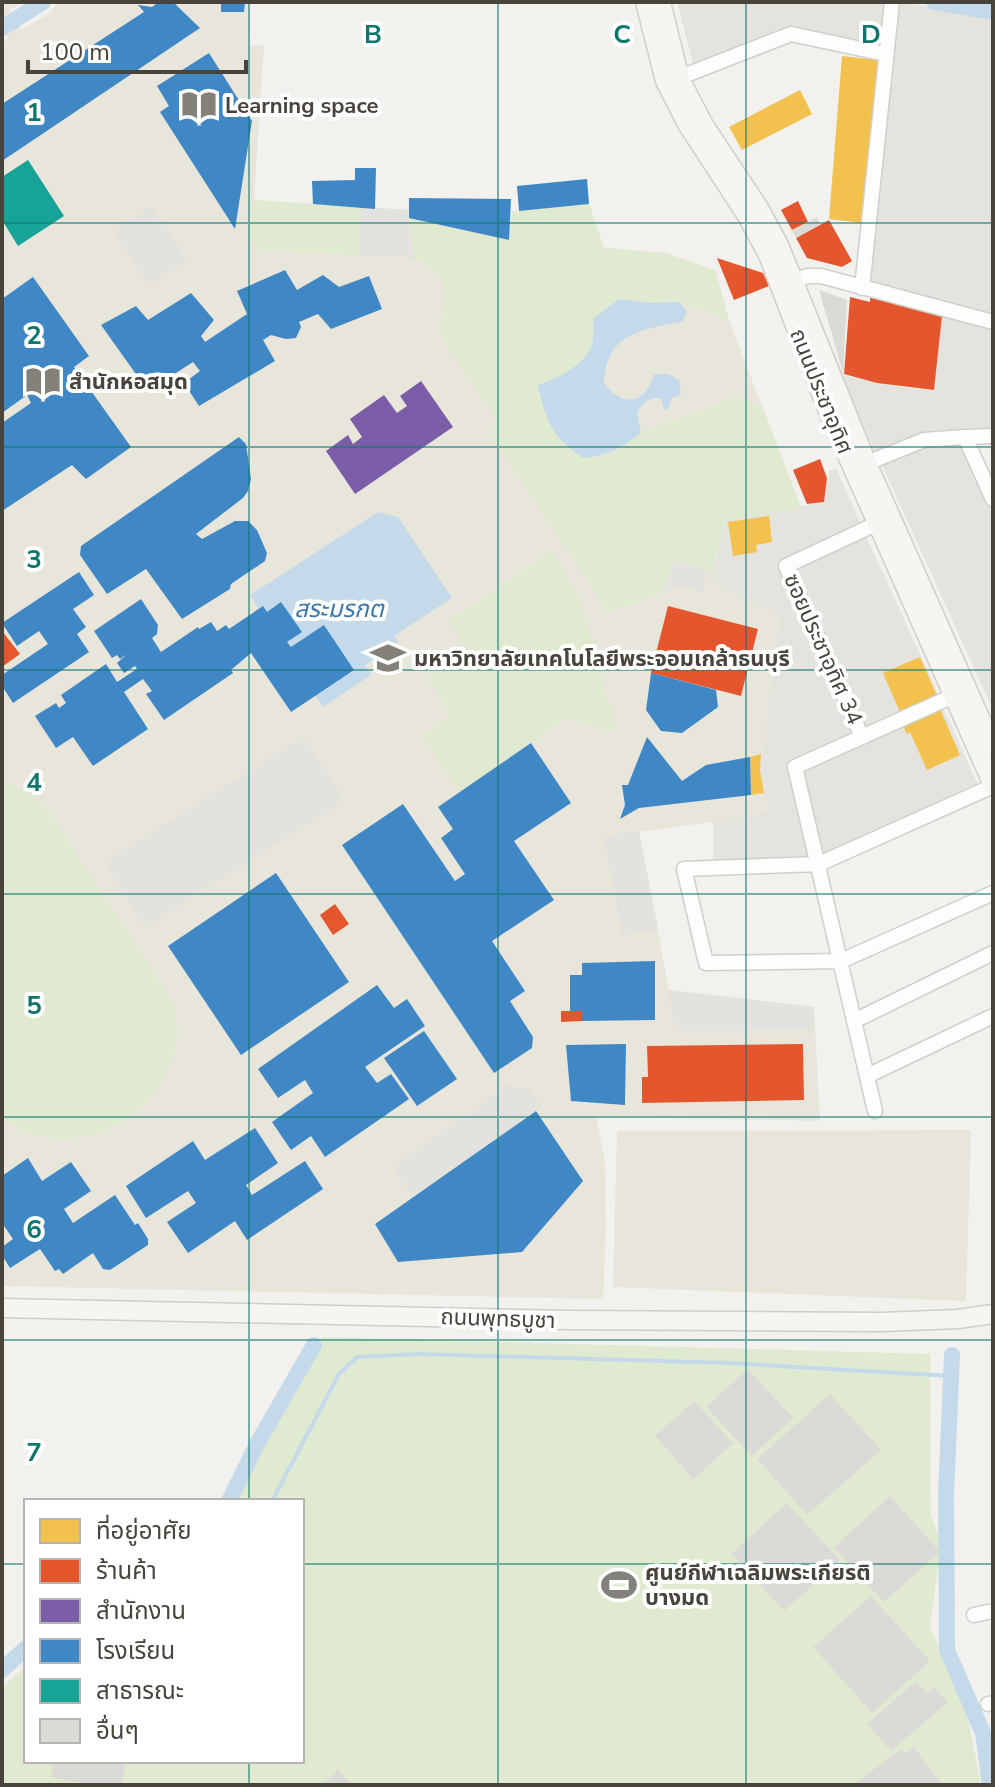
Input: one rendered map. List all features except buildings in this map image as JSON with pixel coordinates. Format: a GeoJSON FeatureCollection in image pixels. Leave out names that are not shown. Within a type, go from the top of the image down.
{"type":"FeatureCollection","features":[{"type":"Feature","properties":{"kind":"main road","name":"ถนนประชาอุทิศ"},"geometry":{"type":"LineString","coordinates":[[645,2],[687,124],[787,282],[831,380],[960,693],[993,786]]}},
{"type":"Feature","properties":{"kind":"main road","name":"ถนนประชาอุทิศ"},"geometry":{"type":"LineString","coordinates":[[661,2],[672,80]]}},
{"type":"Feature","properties":{"kind":"main road","name":"ถนนประชาอุทิศ"},"geometry":{"type":"LineString","coordinates":[[787,282],[817,386],[878,523],[960,693],[993,747]]}},
{"type":"Feature","properties":{"kind":"main road","name":"ถนนพุทธบูชา"},"geometry":{"type":"LineString","coordinates":[[2,1308],[569,1320],[882,1322],[958,1319],[993,1314]]}},
{"type":"Feature","properties":{"kind":"street"},"geometry":{"type":"LineString","coordinates":[[862,288],[892,2]]}},
{"type":"Feature","properties":{"kind":"street"},"geometry":{"type":"LineString","coordinates":[[672,80],[791,34],[885,54]]}},
{"type":"Feature","properties":{"kind":"street"},"geometry":{"type":"LineString","coordinates":[[787,282],[821,276],[993,322]]}},
{"type":"Feature","properties":{"kind":"street"},"geometry":{"type":"LineString","coordinates":[[867,463],[924,440],[993,436]]}},
{"type":"Feature","properties":{"kind":"street"},"geometry":{"type":"LineString","coordinates":[[965,437],[993,499]]}},
{"type":"Feature","properties":{"kind":"street","name":"ซอยประชาอุทิศ 34"},"geometry":{"type":"LineString","coordinates":[[862,737],[786,566],[878,523]]}},
{"type":"Feature","properties":{"kind":"street"},"geometry":{"type":"LineString","coordinates":[[875,1111],[795,767],[960,693]]}},
{"type":"Feature","properties":{"kind":"street"},"geometry":{"type":"LineString","coordinates":[[993,786],[819,864],[684,869],[706,963],[841,961],[993,893]]}},
{"type":"Feature","properties":{"kind":"street"},"geometry":{"type":"LineString","coordinates":[[854,1021],[993,953]]}},
{"type":"Feature","properties":{"kind":"street"},"geometry":{"type":"LineString","coordinates":[[867,1076],[991,1021]]}},
{"type":"Feature","properties":{"kind":"street"},"geometry":{"type":"LineString","coordinates":[[974,1615],[993,1611]]}},
{"type":"Feature","properties":{"kind":"shaded area","name":"มหาวิทยาลัยเทคโนโลยีพระจอมเกล้าธนบุรี"},"geometry":{"type":"Polygon","coordinates":[[[2,2],[23,2],[10,10],[22,30],[48,14],[58,2],[250,2],[249,45],[264,46],[254,200],[409,210],[410,218],[508,240],[512,212],[589,204],[604,248],[665,253],[715,270],[729,320],[801,508],[726,520],[712,576],[722,589],[780,616],[760,770],[767,814],[639,832],[669,990],[814,1007],[820,1121],[596,1116],[605,1163],[603,1299],[2,1286],[2,42],[8,38],[2,28],[2,2]]]}},
{"type":"Feature","properties":{"kind":"shaded area"},"geometry":{"type":"Polygon","coordinates":[[[677,2],[887,2],[879,46],[788,28],[694,67],[677,2]]]}},
{"type":"Feature","properties":{"kind":"shaded area"},"geometry":{"type":"Polygon","coordinates":[[[899,2],[993,18],[993,316],[867,283],[899,2]]]}},
{"type":"Feature","properties":{"kind":"shaded area"},"geometry":{"type":"Polygon","coordinates":[[[151,206],[187,261],[149,286],[114,231],[151,206]]]}},
{"type":"Feature","properties":{"kind":"shaded area"},"geometry":{"type":"Polygon","coordinates":[[[361,207],[409,210],[413,258],[359,255],[361,207]]]}},
{"type":"Feature","properties":{"kind":"shaded area"},"geometry":{"type":"Polygon","coordinates":[[[942,316],[993,330],[993,433],[876,454],[842,375],[933,390],[942,316]]]}},
{"type":"Feature","properties":{"kind":"shaded area"},"geometry":{"type":"Polygon","coordinates":[[[964,443],[993,509],[993,710],[882,465],[924,446],[964,443]]]}},
{"type":"Feature","properties":{"kind":"shaded area"},"geometry":{"type":"Polygon","coordinates":[[[836,468],[862,526],[780,564],[854,733],[786,764],[812,860],[713,861],[713,821],[767,813],[760,770],[780,616],[722,589],[712,576],[726,520],[824,502],[829,471],[836,468]]]}},
{"type":"Feature","properties":{"kind":"shaded area"},"geometry":{"type":"Polygon","coordinates":[[[865,534],[939,696],[864,728],[792,567],[865,534]]]}},
{"type":"Feature","properties":{"kind":"shaded area"},"geometry":{"type":"Polygon","coordinates":[[[674,561],[708,570],[703,593],[690,587],[678,587],[663,593],[674,561]]]}},
{"type":"Feature","properties":{"kind":"shaded area"},"geometry":{"type":"Polygon","coordinates":[[[942,705],[979,787],[821,858],[798,770],[942,705]]]}},
{"type":"Feature","properties":{"kind":"shaded area"},"geometry":{"type":"Polygon","coordinates":[[[304,737],[344,801],[145,927],[105,862],[304,737]]]}},
{"type":"Feature","properties":{"kind":"shaded area"},"geometry":{"type":"Polygon","coordinates":[[[639,831],[658,929],[622,935],[604,837],[639,831]]]}},
{"type":"Feature","properties":{"kind":"shaded area"},"geometry":{"type":"Polygon","coordinates":[[[669,990],[814,1007],[814,1029],[675,1030],[669,990]]]}},
{"type":"Feature","properties":{"kind":"shaded area"},"geometry":{"type":"Polygon","coordinates":[[[507,1086],[529,1088],[543,1106],[412,1197],[393,1167],[507,1086]]]}},
{"type":"Feature","properties":{"kind":"shaded area"},"geometry":{"type":"Polygon","coordinates":[[[971,1130],[966,1301],[613,1287],[617,1131],[971,1130]]]}},
{"type":"Feature","properties":{"kind":"green space"},"geometry":{"type":"Polygon","coordinates":[[[254,200],[361,207],[359,255],[260,250],[249,235],[254,200]]]}},
{"type":"Feature","properties":{"kind":"green space"},"geometry":{"type":"Polygon","coordinates":[[[589,204],[604,248],[665,253],[715,270],[729,320],[680,302],[619,299],[593,320],[593,340],[579,363],[564,374],[539,385],[552,428],[564,443],[583,458],[600,457],[622,449],[641,433],[736,397],[763,408],[801,508],[726,520],[712,576],[708,570],[674,562],[663,593],[608,613],[494,438],[496,417],[439,335],[444,289],[436,273],[413,258],[409,218],[508,240],[512,212],[589,204]]]}},
{"type":"Feature","properties":{"kind":"green space"},"geometry":{"type":"Polygon","coordinates":[[[552,551],[581,604],[617,733],[567,718],[460,792],[422,736],[452,714],[426,678],[468,650],[449,621],[552,551]]]}},
{"type":"Feature","properties":{"kind":"green space"},"geometry":{"type":"Polygon","coordinates":[[[2,781],[28,793],[47,809],[170,999],[177,1019],[173,1057],[150,1098],[124,1121],[90,1135],[53,1138],[17,1128],[2,1117],[2,781]]]}},
{"type":"Feature","properties":{"kind":"green space","name":"ศูนย์กีฬาเฉลิมพระเกียรติ บางมด"},"geometry":{"type":"Polygon","coordinates":[[[322,1337],[930,1354],[931,1515],[941,1544],[930,1627],[966,1708],[981,1785],[2,1785],[2,1701],[5,1685],[24,1668],[24,1763],[304,1763],[304,1499],[236,1499],[322,1337]]]}},
{"type":"Feature","properties":{"kind":"water"},"geometry":{"type":"Polygon","coordinates":[[[619,299],[680,302],[687,312],[682,322],[640,331],[619,344],[606,367],[604,383],[619,396],[633,400],[645,392],[654,374],[668,374],[679,380],[681,395],[672,398],[668,409],[664,410],[661,398],[647,401],[637,413],[641,433],[614,450],[583,458],[564,443],[552,428],[538,385],[579,363],[593,340],[593,319],[619,299]]]}},
{"type":"Feature","properties":{"kind":"water","name":"สระมรกต"},"geometry":{"type":"Polygon","coordinates":[[[378,512],[398,517],[452,598],[394,636],[398,642],[365,665],[371,675],[323,707],[250,595],[378,512]]]}},
{"type":"Feature","properties":{"kind":"waterway"},"geometry":{"type":"LineString","coordinates":[[2,28],[43,2]]}},
{"type":"Feature","properties":{"kind":"waterway"},"geometry":{"type":"LineString","coordinates":[[934,2],[993,12]]}},
{"type":"Feature","properties":{"kind":"waterway"},"geometry":{"type":"LineString","coordinates":[[230,1499],[257,1444],[314,1345]]}},
{"type":"Feature","properties":{"kind":"waterway"},"geometry":{"type":"LineString","coordinates":[[273,1499],[339,1374],[357,1357],[418,1354],[729,1363],[951,1376]]}},
{"type":"Feature","properties":{"kind":"waterway"},"geometry":{"type":"LineString","coordinates":[[952,1355],[946,1495],[947,1650],[983,1733],[990,1785]]}},
{"type":"Feature","properties":{"kind":"waterway"},"geometry":{"type":"LineString","coordinates":[[2,1670],[24,1650]]}},
{"type":"Feature","properties":{"kind":"place","name":"Learning space"},"geometry":{"type":"Point","coordinates":[199,105]}},
{"type":"Feature","properties":{"kind":"place","name":"สำนักหอสมุด"},"geometry":{"type":"Point","coordinates":[43,381]}},
{"type":"Feature","properties":{"kind":"place","name":"มหาวิทยาลัยเทคโนโลยีพระจอมเกล้าธนบุรี"},"geometry":{"type":"Point","coordinates":[388,658]}},
{"type":"Feature","properties":{"kind":"place","name":"ศูนย์กีฬาเฉลิมพระเกียรติ บางมด"},"geometry":{"type":"Point","coordinates":[619,1585]}}]}
